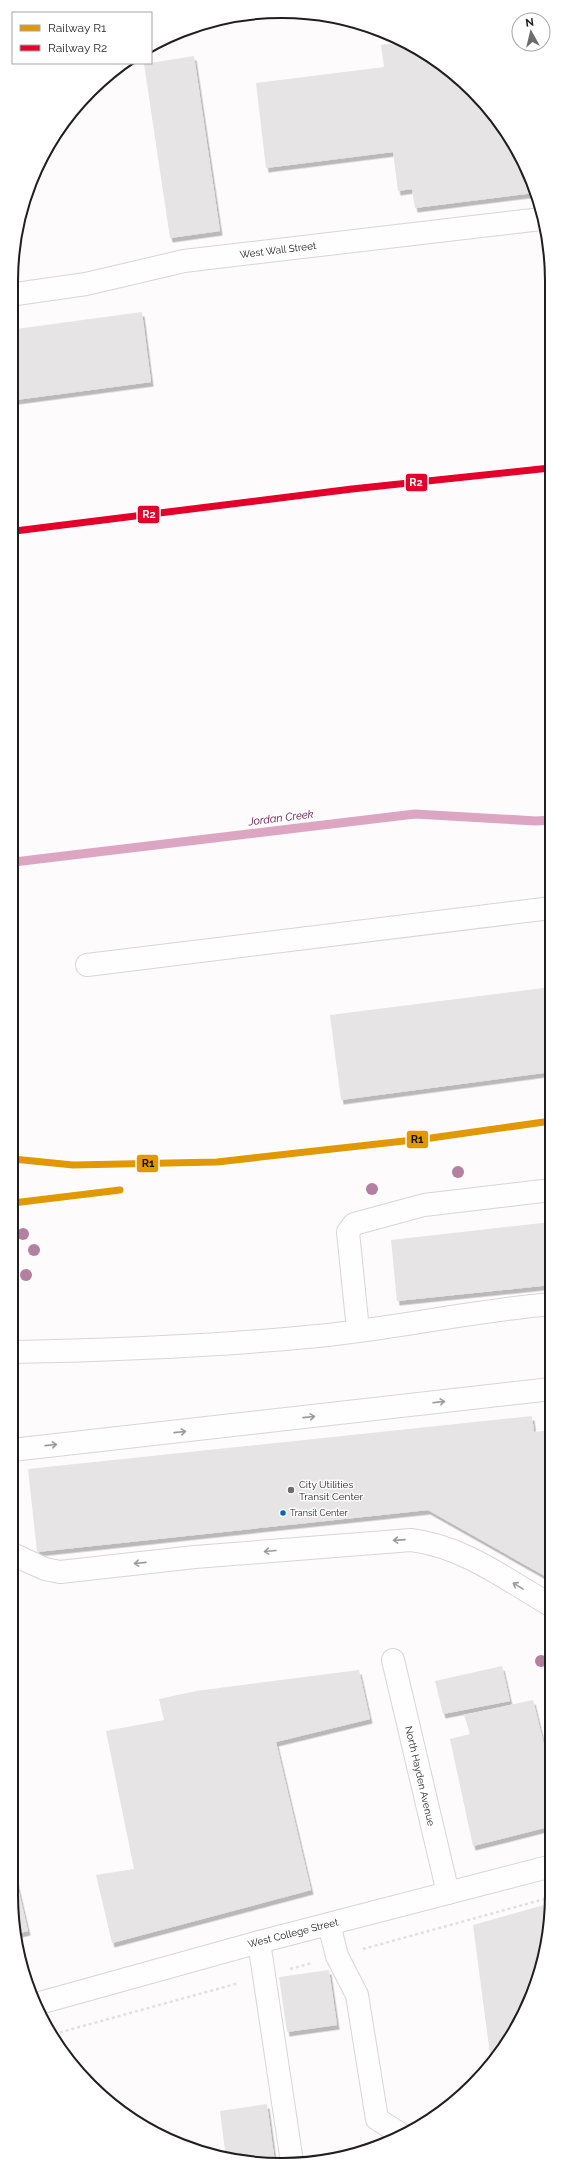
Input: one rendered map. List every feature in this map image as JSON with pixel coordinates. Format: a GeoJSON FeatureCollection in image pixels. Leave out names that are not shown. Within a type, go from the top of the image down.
{"type":"FeatureCollection","features":[{"type":"Feature","properties":{"kind":"street","name":"West Wall Street"},"geometry":{"type":"LineString","coordinates":[[18,294],[86,284],[184,261],[538,219]]}},
{"type":"Feature","properties":{"kind":"street"},"geometry":{"type":"LineString","coordinates":[[87,965],[545,909]]}},
{"type":"Feature","properties":{"kind":"street"},"geometry":{"type":"LineString","coordinates":[[358,1330],[348,1232],[354,1224],[424,1205],[545,1191]]}},
{"type":"Feature","properties":{"kind":"street"},"geometry":{"type":"LineString","coordinates":[[18,1352],[97,1351],[318,1336],[515,1307],[545,1304]]}},
{"type":"Feature","properties":{"kind":"street"},"geometry":{"type":"LineString","coordinates":[[18,1449],[545,1389]]}},
{"type":"Feature","properties":{"kind":"street"},"geometry":{"type":"LineString","coordinates":[[18,1557],[45,1569],[60,1572],[195,1557],[410,1540],[437,1544],[467,1556],[545,1602]]}},
{"type":"Feature","properties":{"kind":"street","name":"North Hayden Avenue"},"geometry":{"type":"LineString","coordinates":[[393,1660],[448,1893]]}},
{"type":"Feature","properties":{"kind":"street","name":"West College Street"},"geometry":{"type":"LineString","coordinates":[[41,2003],[259,1942],[545,1868]]}},
{"type":"Feature","properties":{"kind":"street"},"geometry":{"type":"LineString","coordinates":[[329,1924],[338,1956],[356,1995],[377,2119],[397,2132]]}},
{"type":"Feature","properties":{"kind":"street"},"geometry":{"type":"LineString","coordinates":[[259,1942],[291,2157]]}},
{"type":"Feature","properties":{"kind":"path"},"geometry":{"type":"LineString","coordinates":[[57,2033],[545,1899]]}},
{"type":"Feature","properties":{"kind":"building"},"geometry":{"type":"Polygon","coordinates":[[[394,43],[413,53],[442,72],[468,95],[501,135],[518,165],[530,194],[415,208],[412,189],[398,191],[393,152],[266,168],[256,83],[384,67],[381,45],[394,43]]]}},
{"type":"Feature","properties":{"kind":"building"},"geometry":{"type":"Polygon","coordinates":[[[194,56],[220,231],[170,238],[144,64],[152,64],[152,63],[194,56]]]}},
{"type":"Feature","properties":{"kind":"building"},"geometry":{"type":"Polygon","coordinates":[[[142,312],[151,382],[18,400],[18,329],[142,312]]]}},
{"type":"Feature","properties":{"kind":"building"},"geometry":{"type":"Polygon","coordinates":[[[545,988],[545,1073],[341,1100],[330,1015],[545,988]]]}},
{"type":"Feature","properties":{"kind":"building"},"geometry":{"type":"Polygon","coordinates":[[[545,1223],[545,1286],[397,1301],[391,1240],[545,1223]]]}},
{"type":"Feature","properties":{"kind":"building","name":"City Utilities Transit Center"},"geometry":{"type":"Polygon","coordinates":[[[532,1416],[534,1432],[545,1431],[545,1576],[428,1510],[37,1552],[28,1469],[532,1416]]]}},
{"type":"Feature","properties":{"kind":"building"},"geometry":{"type":"Polygon","coordinates":[[[502,1666],[510,1701],[443,1714],[435,1681],[502,1666]]]}},
{"type":"Feature","properties":{"kind":"building"},"geometry":{"type":"Polygon","coordinates":[[[359,1670],[370,1719],[276,1742],[311,1890],[112,1943],[96,1875],[134,1869],[106,1731],[164,1720],[159,1699],[196,1691],[359,1670]]]}},
{"type":"Feature","properties":{"kind":"building"},"geometry":{"type":"Polygon","coordinates":[[[533,1700],[545,1749],[545,1828],[473,1846],[450,1739],[470,1734],[464,1715],[533,1700]]]}},
{"type":"Feature","properties":{"kind":"building"},"geometry":{"type":"Polygon","coordinates":[[[18,1888],[28,1931],[21,1933],[18,1888]]]}},
{"type":"Feature","properties":{"kind":"building"},"geometry":{"type":"Polygon","coordinates":[[[544,1905],[540,1946],[531,1979],[518,2011],[501,2041],[490,2056],[473,1925],[544,1905]]]}},
{"type":"Feature","properties":{"kind":"building"},"geometry":{"type":"Polygon","coordinates":[[[329,1970],[337,2025],[287,2032],[279,1977],[329,1970]]]}},
{"type":"Feature","properties":{"kind":"building"},"geometry":{"type":"Polygon","coordinates":[[[267,2104],[274,2158],[247,2156],[225,2152],[220,2111],[267,2104]]]}},
{"type":"Feature","properties":{"kind":"waterway","name":"Jordan Creek"},"geometry":{"type":"LineString","coordinates":[[18,862],[415,814],[545,820]]}},
{"type":"Feature","properties":{"kind":"rail line","name":"R2"},"geometry":{"type":"LineString","coordinates":[[18,531],[352,489],[545,469]]}},
{"type":"Feature","properties":{"kind":"rail line","name":"R1"},"geometry":{"type":"LineString","coordinates":[[18,1160],[73,1165],[217,1162],[431,1138],[545,1122]]}},
{"type":"Feature","properties":{"kind":"rail line","name":"R1"},"geometry":{"type":"LineString","coordinates":[[18,1202],[120,1190]]}},
{"type":"Feature","properties":{"kind":"place","name":"City Utilities Transit Center"},"geometry":{"type":"Point","coordinates":[291,1490]}},
{"type":"Feature","properties":{"kind":"place","name":"Transit Center"},"geometry":{"type":"Point","coordinates":[283,1513]}}]}
